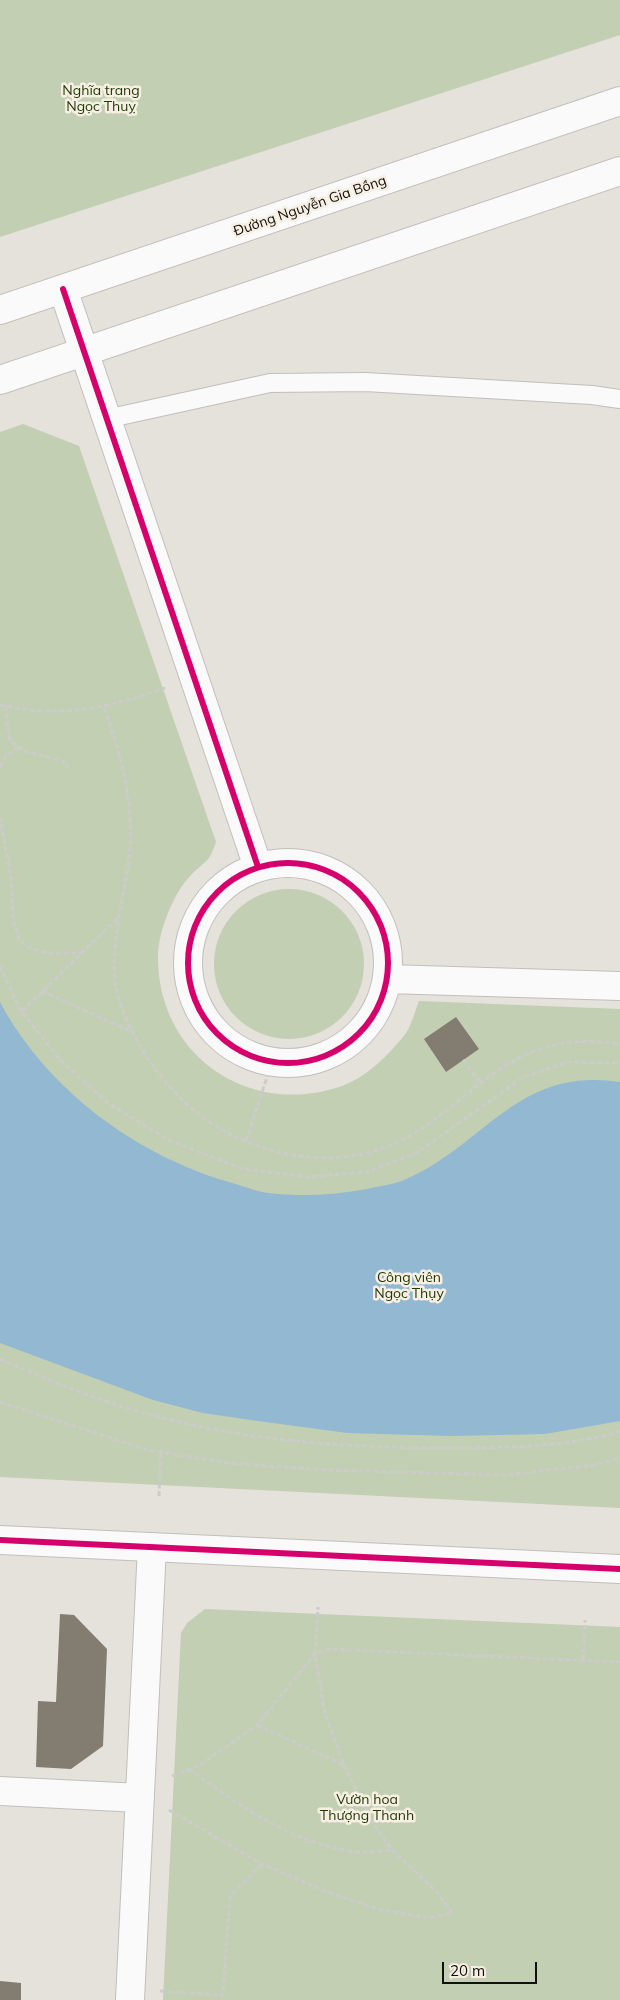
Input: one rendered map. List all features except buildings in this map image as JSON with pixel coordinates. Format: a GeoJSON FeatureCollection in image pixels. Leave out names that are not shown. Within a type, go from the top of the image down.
{"type":"FeatureCollection","features":[{"type":"Feature","properties":{"kind":"street","name":"Đường Nguyễn Gia Bồng"},"geometry":{"type":"LineString","coordinates":[[0,310],[620,101]]}},
{"type":"Feature","properties":{"kind":"street"},"geometry":{"type":"LineString","coordinates":[[0,380],[620,171]]}},
{"type":"Feature","properties":{"kind":"street"},"geometry":{"type":"LineString","coordinates":[[63,289],[258,867]]}},
{"type":"Feature","properties":{"kind":"street"},"geometry":{"type":"LineString","coordinates":[[291,863],[324,870],[353,886],[374,910],[387,941],[387,980],[380,1005],[362,1032],[336,1052],[305,1062],[272,1062],[240,1051],[214,1031],[196,1002],[188,970],[191,937],[205,907],[228,882],[258,867],[291,863]]}},
{"type":"Feature","properties":{"kind":"street"},"geometry":{"type":"LineString","coordinates":[[387,980],[620,986]]}},
{"type":"Feature","properties":{"kind":"street"},"geometry":{"type":"LineString","coordinates":[[0,1540],[620,1569]]}},
{"type":"Feature","properties":{"kind":"street"},"geometry":{"type":"LineString","coordinates":[[130,2000],[152,1547]]}},
{"type":"Feature","properties":{"kind":"street"},"geometry":{"type":"LineString","coordinates":[[0,1791],[140,1798]]}},
{"type":"Feature","properties":{"kind":"lane"},"geometry":{"type":"LineString","coordinates":[[106,419],[270,383],[365,382],[620,399]]}},
{"type":"Feature","properties":{"kind":"path"},"geometry":{"type":"LineString","coordinates":[[0,705],[64,711],[104,708],[194,678]]}},
{"type":"Feature","properties":{"kind":"path"},"geometry":{"type":"LineString","coordinates":[[6,706],[8,734],[11,742],[17,747],[62,761],[72,771]]}},
{"type":"Feature","properties":{"kind":"path"},"geometry":{"type":"LineString","coordinates":[[104,708],[125,769],[130,810],[130,849],[120,917],[115,970],[120,1004],[132,1032],[151,1063],[184,1102],[206,1121],[259,1148],[307,1159],[364,1153],[388,1146],[413,1134],[431,1122],[480,1082],[510,1062],[532,1051],[554,1044],[582,1041],[620,1044]]}},
{"type":"Feature","properties":{"kind":"path"},"geometry":{"type":"LineString","coordinates":[[0,767],[5,758],[17,747]]}},
{"type":"Feature","properties":{"kind":"path"},"geometry":{"type":"LineString","coordinates":[[0,817],[11,878],[12,919],[19,939],[27,947],[48,953],[82,953]]}},
{"type":"Feature","properties":{"kind":"path"},"geometry":{"type":"LineString","coordinates":[[22,1011],[120,917]]}},
{"type":"Feature","properties":{"kind":"path"},"geometry":{"type":"LineString","coordinates":[[0,966],[22,1011],[59,1058],[109,1104],[169,1140],[243,1168],[308,1178],[367,1172],[418,1152],[522,1078],[567,1062],[620,1063]]}},
{"type":"Feature","properties":{"kind":"path"},"geometry":{"type":"LineString","coordinates":[[42,992],[132,1032]]}},
{"type":"Feature","properties":{"kind":"path"},"geometry":{"type":"LineString","coordinates":[[463,1060],[480,1082]]}},
{"type":"Feature","properties":{"kind":"path"},"geometry":{"type":"LineString","coordinates":[[246,1141],[272,1062]]}},
{"type":"Feature","properties":{"kind":"path"},"geometry":{"type":"LineString","coordinates":[[0,1359],[50,1381],[151,1415],[224,1431],[297,1442],[405,1448],[483,1448],[573,1442],[620,1432]]}},
{"type":"Feature","properties":{"kind":"path"},"geometry":{"type":"LineString","coordinates":[[0,1402],[122,1443],[161,1453],[229,1463],[325,1470],[505,1475],[594,1465],[620,1458]]}},
{"type":"Feature","properties":{"kind":"path"},"geometry":{"type":"LineString","coordinates":[[159,1496],[161,1453]]}},
{"type":"Feature","properties":{"kind":"path"},"geometry":{"type":"LineString","coordinates":[[167,1809],[262,1864],[327,1892],[381,1910],[430,1918],[452,1913],[438,1894],[392,1850],[374,1825],[344,1765],[324,1710],[315,1654],[318,1608]]}},
{"type":"Feature","properties":{"kind":"path"},"geometry":{"type":"LineString","coordinates":[[583,1660],[585,1620]]}},
{"type":"Feature","properties":{"kind":"path"},"geometry":{"type":"LineString","coordinates":[[169,1777],[200,1765],[257,1725],[315,1654],[328,1649],[620,1662]]}},
{"type":"Feature","properties":{"kind":"path"},"geometry":{"type":"LineString","coordinates":[[257,1725],[344,1765]]}},
{"type":"Feature","properties":{"kind":"path"},"geometry":{"type":"LineString","coordinates":[[189,1769],[245,1810],[293,1835],[350,1852],[392,1850]]}},
{"type":"Feature","properties":{"kind":"path"},"geometry":{"type":"LineString","coordinates":[[159,1991],[224,1995],[230,1896],[262,1864]]}},
{"type":"Feature","properties":{"kind":"green space","name":"Nghĩa trang Ngọc Thuỵ"},"geometry":{"type":"Polygon","coordinates":[[[0,0],[620,0],[620,35],[0,237],[0,0]]]}},
{"type":"Feature","properties":{"kind":"green space","name":"Công viên Ngọc Thụy"},"geometry":{"type":"Polygon","coordinates":[[[23,424],[79,446],[216,842],[209,858],[185,881],[173,901],[164,924],[159,946],[158,956],[162,991],[173,1022],[191,1049],[214,1070],[241,1085],[272,1093],[305,1094],[349,1083],[376,1065],[406,1033],[419,1001],[620,1009],[620,1508],[0,1477],[0,432],[23,424]]]}},
{"type":"Feature","properties":{"kind":"green space"},"geometry":{"type":"Polygon","coordinates":[[[289,889],[318,895],[342,911],[358,935],[364,964],[358,993],[342,1017],[318,1033],[289,1039],[260,1033],[236,1017],[220,993],[214,964],[220,935],[236,911],[260,895],[289,889]]]}},
{"type":"Feature","properties":{"kind":"green space","name":"Vườn hoa Thượng Thanh"},"geometry":{"type":"Polygon","coordinates":[[[205,1609],[620,1627],[620,2000],[163,2000],[181,1633],[187,1623],[205,1609]]]}},
{"type":"Feature","properties":{"kind":"water"},"geometry":{"type":"Polygon","coordinates":[[[0,1002],[20,1034],[43,1064],[69,1091],[98,1115],[129,1137],[162,1156],[197,1171],[269,1193],[306,1195],[343,1193],[400,1182],[433,1165],[504,1112],[528,1097],[554,1086],[585,1080],[620,1082],[620,1421],[545,1434],[451,1436],[347,1433],[203,1413],[153,1400],[0,1343],[0,1002]]]}},
{"type":"Feature","properties":{"kind":"cycle path"},"geometry":{"type":"LineString","coordinates":[[63,289],[258,867]]}},
{"type":"Feature","properties":{"kind":"cycle path"},"geometry":{"type":"LineString","coordinates":[[288,863],[317,867],[335,875],[359,892],[376,916],[384,934],[388,963],[384,992],[376,1010],[359,1034],[335,1051],[317,1059],[288,1063],[259,1059],[241,1051],[217,1034],[200,1010],[192,992],[188,963],[192,934],[200,916],[217,892],[241,875],[259,867],[288,863]]}},
{"type":"Feature","properties":{"kind":"cycle path"},"geometry":{"type":"LineString","coordinates":[[0,1540],[620,1569]]}}]}
